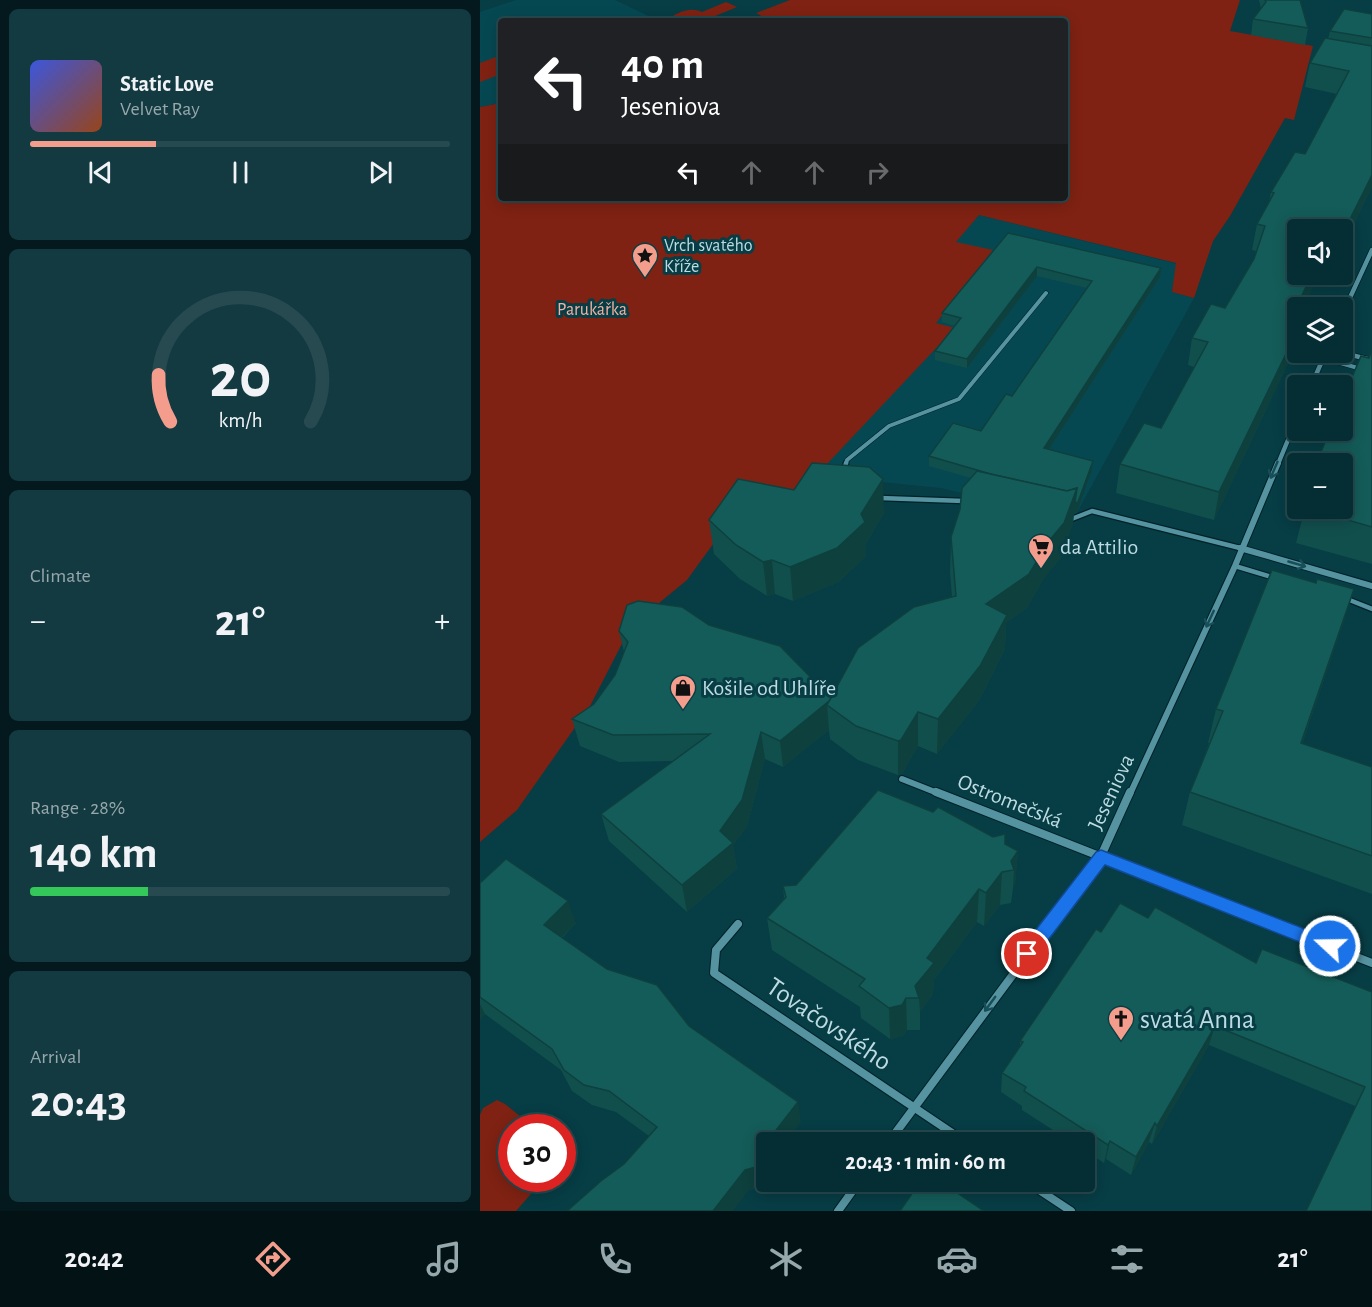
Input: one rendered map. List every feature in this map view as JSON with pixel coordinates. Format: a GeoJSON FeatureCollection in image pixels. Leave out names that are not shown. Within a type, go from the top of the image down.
{"type":"FeatureCollection","features":[{"type":"Feature","properties":{"kind":"street"},"geometry":{"type":"LineString","coordinates":[[1350,297],[1372,249]]}},
{"type":"Feature","properties":{"kind":"street"},"geometry":{"type":"LineString","coordinates":[[1353,355],[1372,360]]}},
{"type":"Feature","properties":{"kind":"street","name":"Jeseniova"},"geometry":{"type":"LineString","coordinates":[[896,1132],[1101,856],[1235,566],[1240,548],[1287,441]]}},
{"type":"Feature","properties":{"kind":"street"},"geometry":{"type":"LineString","coordinates":[[1240,548],[1372,586]]}},
{"type":"Feature","properties":{"kind":"street","name":"Ostromečská"},"geometry":{"type":"LineString","coordinates":[[902,779],[1372,963]]}},
{"type":"Feature","properties":{"kind":"street","name":"Tovačovského"},"geometry":{"type":"LineString","coordinates":[[738,924],[716,951],[714,973],[951,1132]]}},
{"type":"Feature","properties":{"kind":"street"},"geometry":{"type":"LineString","coordinates":[[838,1211],[852,1192]]}},
{"type":"Feature","properties":{"kind":"street"},"geometry":{"type":"LineString","coordinates":[[1042,1192],[1071,1211]]}},
{"type":"Feature","properties":{"kind":"lane"},"geometry":{"type":"LineString","coordinates":[[846,483],[844,472],[847,460],[889,426],[959,399],[1046,293]]}},
{"type":"Feature","properties":{"kind":"lane"},"geometry":{"type":"LineString","coordinates":[[1347,363],[1372,372]]}},
{"type":"Feature","properties":{"kind":"lane"},"geometry":{"type":"LineString","coordinates":[[875,497],[973,501]]}},
{"type":"Feature","properties":{"kind":"lane"},"geometry":{"type":"LineString","coordinates":[[1065,521],[1092,511],[1240,548]]}},
{"type":"Feature","properties":{"kind":"lane"},"geometry":{"type":"LineString","coordinates":[[1235,566],[1285,581]]}},
{"type":"Feature","properties":{"kind":"lane"},"geometry":{"type":"LineString","coordinates":[[1340,598],[1372,609]]}},
{"type":"Feature","properties":{"kind":"shaded area"},"geometry":{"type":"Polygon","coordinates":[[[516,0],[615,0],[653,18],[498,18],[498,104],[480,107],[480,12],[516,0]]]}},
{"type":"Feature","properties":{"kind":"shaded area"},"geometry":{"type":"Polygon","coordinates":[[[979,215],[1177,264],[1172,292],[1194,298],[1073,520],[941,488],[595,453],[955,242],[979,215]]]}},
{"type":"Feature","properties":{"kind":"green space","name":"Parukářka"},"geometry":{"type":"Polygon","coordinates":[[[790,0],[1240,0],[1230,31],[1313,46],[1294,120],[1285,118],[1230,216],[1213,241],[1194,298],[1172,292],[1176,263],[979,215],[956,242],[993,250],[936,323],[955,328],[811,481],[790,513],[742,504],[687,580],[631,626],[590,706],[517,810],[480,842],[480,107],[498,104],[498,201],[1068,201],[1068,18],[765,18],[756,13],[790,0]]]}},
{"type":"Feature","properties":{"kind":"green space"},"geometry":{"type":"Polygon","coordinates":[[[726,2],[737,7],[710,18],[670,18],[683,11],[702,12],[726,2]]]}},
{"type":"Feature","properties":{"kind":"green space"},"geometry":{"type":"Polygon","coordinates":[[[498,56],[498,75],[480,82],[480,63],[498,56]]]}},
{"type":"Feature","properties":{"kind":"green space"},"geometry":{"type":"Polygon","coordinates":[[[497,1100],[518,1114],[498,1114],[498,1192],[533,1192],[516,1211],[480,1211],[480,1115],[483,1108],[497,1100]]]}},
{"type":"Feature","properties":{"kind":"building"},"geometry":{"type":"Polygon","coordinates":[[[1265,0],[1300,0],[1308,28],[1253,19],[1266,2],[1265,0]]]}},
{"type":"Feature","properties":{"kind":"building"},"geometry":{"type":"Polygon","coordinates":[[[1344,9],[1372,14],[1372,38],[1330,31],[1344,9]]]}},
{"type":"Feature","properties":{"kind":"building"},"geometry":{"type":"Polygon","coordinates":[[[1325,38],[1372,46],[1372,175],[1350,219],[1287,219],[1287,285],[1307,285],[1301,297],[1287,297],[1287,352],[1219,492],[1120,464],[1144,423],[1161,428],[1208,342],[1192,338],[1211,304],[1225,308],[1254,259],[1265,226],[1257,224],[1274,193],[1271,192],[1295,152],[1305,154],[1349,71],[1310,63],[1325,38]]]}},
{"type":"Feature","properties":{"kind":"building"},"geometry":{"type":"Polygon","coordinates":[[[1008,233],[1161,268],[1044,448],[1093,461],[1078,502],[1075,503],[1077,488],[1067,491],[994,475],[929,456],[953,423],[981,431],[1006,394],[1012,396],[1092,281],[1037,267],[967,359],[935,351],[961,318],[942,313],[1008,233]]]}},
{"type":"Feature","properties":{"kind":"building"},"geometry":{"type":"Polygon","coordinates":[[[1372,350],[1372,527],[1344,519],[1353,519],[1353,453],[1321,452],[1326,441],[1353,441],[1353,375],[1361,356],[1369,358],[1372,350]]]}},
{"type":"Feature","properties":{"kind":"building"},"geometry":{"type":"Polygon","coordinates":[[[812,463],[869,467],[883,479],[861,514],[865,522],[837,548],[790,567],[772,560],[763,562],[736,545],[709,520],[738,479],[794,490],[812,463]]]}},
{"type":"Feature","properties":{"kind":"building"},"geometry":{"type":"Polygon","coordinates":[[[977,471],[1067,491],[1077,488],[1064,523],[1049,541],[1029,574],[986,604],[1007,615],[980,666],[938,719],[918,712],[901,740],[898,741],[856,726],[827,705],[858,648],[914,607],[956,596],[951,537],[960,509],[962,488],[977,471]]]}},
{"type":"Feature","properties":{"kind":"building"},"geometry":{"type":"Polygon","coordinates":[[[1272,570],[1316,583],[1317,579],[1354,589],[1301,743],[1372,767],[1372,856],[1190,792],[1223,711],[1216,709],[1272,570]]]}},
{"type":"Feature","properties":{"kind":"building"},"geometry":{"type":"Polygon","coordinates":[[[638,601],[682,607],[709,625],[780,646],[831,698],[780,741],[761,732],[742,800],[720,831],[733,843],[682,885],[601,814],[710,734],[613,735],[572,719],[594,704],[615,675],[628,642],[619,631],[627,605],[638,601]]]}},
{"type":"Feature","properties":{"kind":"building"},"geometry":{"type":"Polygon","coordinates":[[[878,790],[933,812],[938,807],[993,837],[1005,834],[1005,844],[1018,851],[1011,861],[1014,870],[1002,872],[986,893],[979,889],[927,958],[934,963],[915,986],[919,998],[906,998],[902,1005],[889,1008],[859,986],[865,979],[767,918],[786,897],[783,886],[796,885],[878,790]]]}},
{"type":"Feature","properties":{"kind":"building"},"geometry":{"type":"Polygon","coordinates":[[[506,859],[568,901],[544,925],[607,969],[657,985],[689,1026],[798,1102],[775,1132],[756,1132],[756,1167],[745,1170],[713,1211],[567,1211],[624,1164],[657,1127],[609,1091],[584,1085],[564,1070],[552,1049],[480,997],[480,883],[506,859]]]}},
{"type":"Feature","properties":{"kind":"building"},"geometry":{"type":"Polygon","coordinates":[[[1120,903],[1148,918],[1155,907],[1256,963],[1262,949],[1372,992],[1372,1211],[1306,1211],[1365,1087],[1215,1026],[1157,1126],[1155,1123],[1136,1157],[1110,1141],[1108,1145],[1095,1137],[1095,1132],[1088,1132],[1024,1091],[1026,1087],[1002,1073],[1023,1042],[1020,1041],[1096,929],[1101,932],[1120,903]]]}},
{"type":"Feature","properties":{"kind":"building"},"geometry":{"type":"Polygon","coordinates":[[[913,1192],[956,1192],[984,1211],[900,1211],[913,1192]]]}},
{"type":"Feature","properties":{"kind":"place","name":"Vrch svatého Kříže"},"geometry":{"type":"Point","coordinates":[645,279]}},
{"type":"Feature","properties":{"kind":"place","name":"da Attilio"},"geometry":{"type":"Point","coordinates":[1041,570]}},
{"type":"Feature","properties":{"kind":"place","name":"Košile od Uhlíře"},"geometry":{"type":"Point","coordinates":[683,711]}},
{"type":"Feature","properties":{"kind":"place","name":"svatá Anna"},"geometry":{"type":"Point","coordinates":[1121,1042]}},
{"type":"Feature","properties":{"kind":"route"},"geometry":{"type":"LineString","coordinates":[[1027,954],[1101,856],[1330,946]]}}]}
